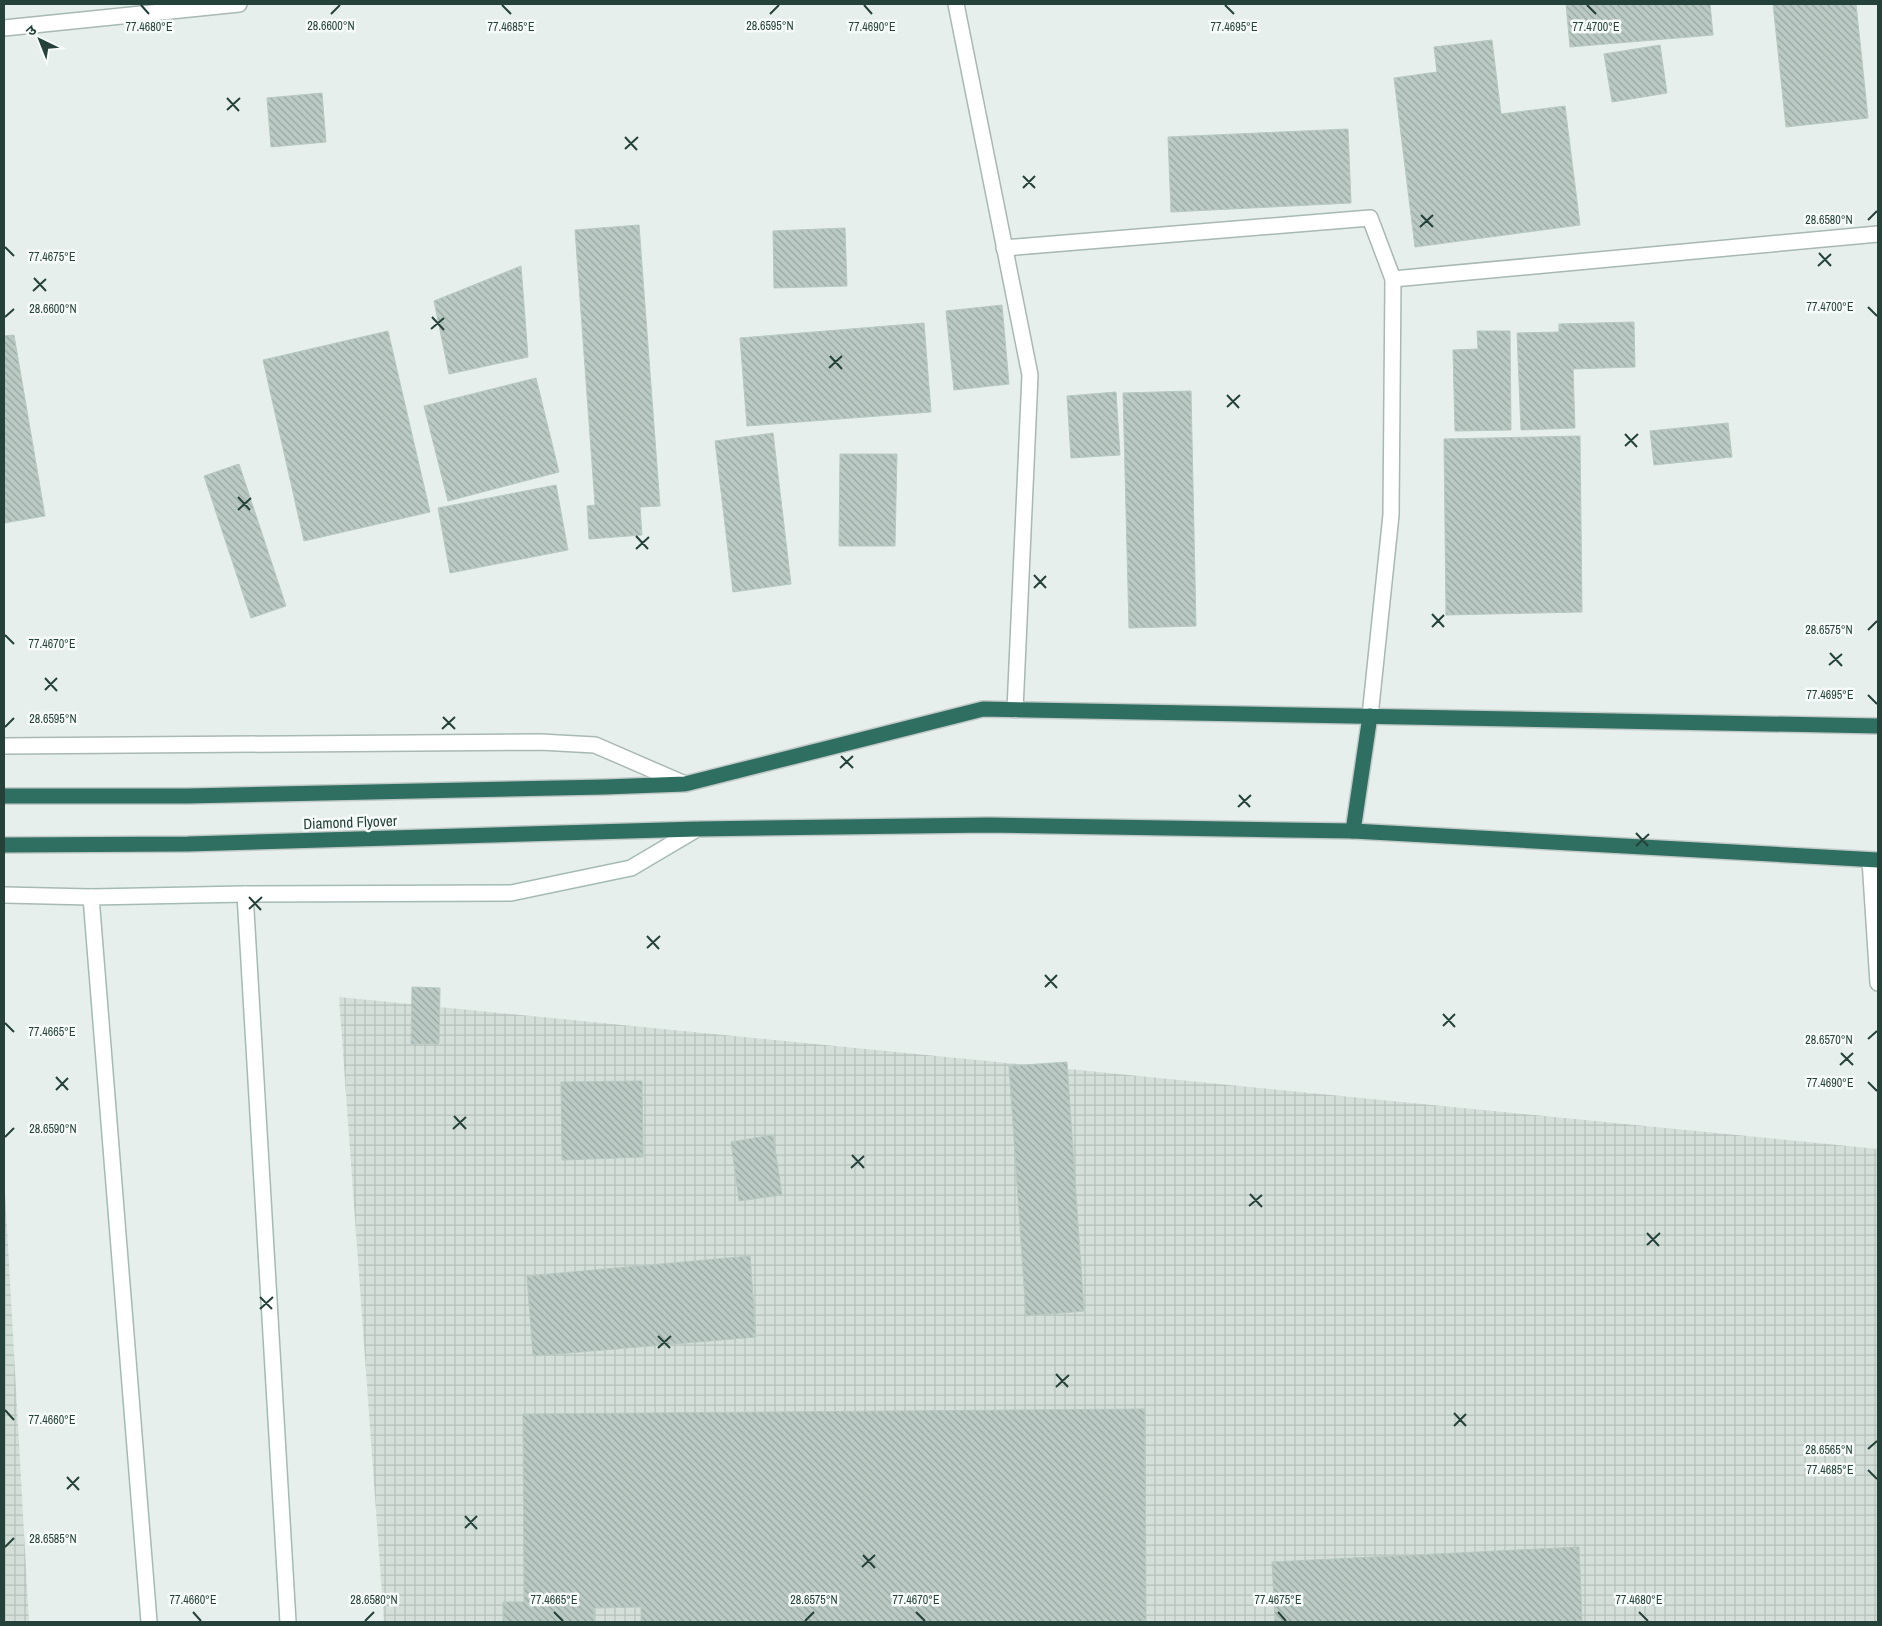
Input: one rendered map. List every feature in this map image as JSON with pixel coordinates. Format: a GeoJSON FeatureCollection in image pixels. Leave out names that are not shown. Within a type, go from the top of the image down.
{"type":"FeatureCollection","features":[{"type":"Feature","properties":{"kind":"highway","name":"Diamond Flyover"},"geometry":{"type":"LineString","coordinates":[[4,796],[188,796],[684,784],[983,709],[1878,726]]}},
{"type":"Feature","properties":{"kind":"highway"},"geometry":{"type":"LineString","coordinates":[[1353,831],[1370,716]]}},
{"type":"Feature","properties":{"kind":"highway","name":"Diamond Flyover"},"geometry":{"type":"LineString","coordinates":[[4,844],[188,844],[697,829],[989,825],[1353,831],[1874,860]]}},
{"type":"Feature","properties":{"kind":"street"},"geometry":{"type":"LineString","coordinates":[[4,28],[239,4]]}},
{"type":"Feature","properties":{"kind":"street"},"geometry":{"type":"LineString","coordinates":[[956,4],[1030,376],[1015,710]]}},
{"type":"Feature","properties":{"kind":"street"},"geometry":{"type":"LineString","coordinates":[[1004,248],[1370,218],[1393,280],[1391,515],[1370,716]]}},
{"type":"Feature","properties":{"kind":"street"},"geometry":{"type":"LineString","coordinates":[[1393,280],[1878,234]]}},
{"type":"Feature","properties":{"kind":"street"},"geometry":{"type":"LineString","coordinates":[[4,746],[540,742],[595,745],[684,784]]}},
{"type":"Feature","properties":{"kind":"street"},"geometry":{"type":"LineString","coordinates":[[4,895],[511,893],[631,868],[697,829]]}},
{"type":"Feature","properties":{"kind":"street"},"geometry":{"type":"LineString","coordinates":[[1874,860],[1878,983]]}},
{"type":"Feature","properties":{"kind":"street"},"geometry":{"type":"LineString","coordinates":[[245,894],[288,1622]]}},
{"type":"Feature","properties":{"kind":"street"},"geometry":{"type":"LineString","coordinates":[[91,896],[149,1622]]}},
{"type":"Feature","properties":{"kind":"shaded area"},"geometry":{"type":"Polygon","coordinates":[[[339,997],[1878,1149],[1878,1622],[384,1622],[339,997]]]}},
{"type":"Feature","properties":{"kind":"shaded area"},"geometry":{"type":"Polygon","coordinates":[[[4,1174],[29,1622],[4,1622],[4,1174]]]}},
{"type":"Feature","properties":{"kind":"building"},"geometry":{"type":"Polygon","coordinates":[[[1566,4],[1710,4],[1713,35],[1570,47],[1566,4]]]}},
{"type":"Feature","properties":{"kind":"building"},"geometry":{"type":"Polygon","coordinates":[[[1773,4],[1856,4],[1868,118],[1786,127],[1773,4]]]}},
{"type":"Feature","properties":{"kind":"building"},"geometry":{"type":"Polygon","coordinates":[[[1492,40],[1501,114],[1565,106],[1580,225],[1415,247],[1394,78],[1437,72],[1434,47],[1492,40]]]}},
{"type":"Feature","properties":{"kind":"building"},"geometry":{"type":"Polygon","coordinates":[[[1660,45],[1667,93],[1612,102],[1604,54],[1660,45]]]}},
{"type":"Feature","properties":{"kind":"building"},"geometry":{"type":"Polygon","coordinates":[[[322,93],[326,142],[271,147],[267,98],[322,93]]]}},
{"type":"Feature","properties":{"kind":"building"},"geometry":{"type":"Polygon","coordinates":[[[1348,129],[1351,203],[1171,212],[1168,137],[1348,129]]]}},
{"type":"Feature","properties":{"kind":"building"},"geometry":{"type":"Polygon","coordinates":[[[639,225],[660,506],[640,507],[642,535],[589,539],[587,506],[595,505],[575,230],[639,225]]]}},
{"type":"Feature","properties":{"kind":"building"},"geometry":{"type":"Polygon","coordinates":[[[845,228],[847,286],[774,288],[773,231],[845,228]]]}},
{"type":"Feature","properties":{"kind":"building"},"geometry":{"type":"Polygon","coordinates":[[[521,266],[528,357],[449,374],[434,301],[521,266]]]}},
{"type":"Feature","properties":{"kind":"building"},"geometry":{"type":"Polygon","coordinates":[[[1002,305],[1009,384],[954,390],[946,311],[1002,305]]]}},
{"type":"Feature","properties":{"kind":"building"},"geometry":{"type":"Polygon","coordinates":[[[1634,322],[1635,367],[1573,369],[1575,428],[1521,430],[1517,333],[1559,332],[1559,324],[1634,322]]]}},
{"type":"Feature","properties":{"kind":"building"},"geometry":{"type":"Polygon","coordinates":[[[924,323],[931,412],[747,426],[740,338],[924,323]]]}},
{"type":"Feature","properties":{"kind":"building"},"geometry":{"type":"Polygon","coordinates":[[[388,331],[430,512],[304,541],[263,360],[388,331]]]}},
{"type":"Feature","properties":{"kind":"building"},"geometry":{"type":"Polygon","coordinates":[[[1477,331],[1510,331],[1511,430],[1455,431],[1453,350],[1478,349],[1477,331]]]}},
{"type":"Feature","properties":{"kind":"building"},"geometry":{"type":"Polygon","coordinates":[[[14,335],[45,516],[4,523],[4,336],[14,335]]]}},
{"type":"Feature","properties":{"kind":"building"},"geometry":{"type":"Polygon","coordinates":[[[536,378],[559,472],[448,501],[424,406],[536,378]]]}},
{"type":"Feature","properties":{"kind":"building"},"geometry":{"type":"Polygon","coordinates":[[[1191,391],[1196,626],[1129,628],[1123,393],[1191,391]]]}},
{"type":"Feature","properties":{"kind":"building"},"geometry":{"type":"Polygon","coordinates":[[[1116,392],[1120,455],[1071,458],[1067,396],[1116,392]]]}},
{"type":"Feature","properties":{"kind":"building"},"geometry":{"type":"Polygon","coordinates":[[[1728,423],[1732,457],[1654,465],[1650,431],[1728,423]]]}},
{"type":"Feature","properties":{"kind":"building"},"geometry":{"type":"Polygon","coordinates":[[[773,433],[791,584],[733,592],[715,441],[773,433]]]}},
{"type":"Feature","properties":{"kind":"building"},"geometry":{"type":"Polygon","coordinates":[[[1580,436],[1582,612],[1446,615],[1444,439],[1580,436]]]}},
{"type":"Feature","properties":{"kind":"building"},"geometry":{"type":"Polygon","coordinates":[[[840,454],[897,454],[895,546],[839,546],[840,454]]]}},
{"type":"Feature","properties":{"kind":"building"},"geometry":{"type":"Polygon","coordinates":[[[239,464],[286,606],[251,618],[204,476],[239,464]]]}},
{"type":"Feature","properties":{"kind":"building"},"geometry":{"type":"Polygon","coordinates":[[[556,485],[568,550],[450,573],[438,508],[556,485]]]}},
{"type":"Feature","properties":{"kind":"building"},"geometry":{"type":"Polygon","coordinates":[[[412,987],[440,988],[439,1044],[411,1044],[412,987]]]}},
{"type":"Feature","properties":{"kind":"building"},"geometry":{"type":"Polygon","coordinates":[[[1067,1062],[1084,1311],[1026,1316],[1009,1066],[1067,1062]]]}},
{"type":"Feature","properties":{"kind":"building"},"geometry":{"type":"Polygon","coordinates":[[[642,1081],[643,1157],[562,1160],[561,1082],[642,1081]]]}},
{"type":"Feature","properties":{"kind":"building"},"geometry":{"type":"Polygon","coordinates":[[[773,1135],[782,1195],[739,1201],[731,1142],[773,1135]]]}},
{"type":"Feature","properties":{"kind":"building"},"geometry":{"type":"Polygon","coordinates":[[[750,1256],[756,1337],[533,1356],[527,1276],[750,1256]]]}},
{"type":"Feature","properties":{"kind":"building"},"geometry":{"type":"Polygon","coordinates":[[[1145,1409],[1146,1622],[641,1622],[641,1607],[594,1608],[594,1622],[503,1622],[503,1602],[524,1602],[523,1414],[1145,1409]]]}},
{"type":"Feature","properties":{"kind":"building"},"geometry":{"type":"Polygon","coordinates":[[[1579,1547],[1582,1622],[1275,1622],[1272,1562],[1579,1547]]]}}]}
